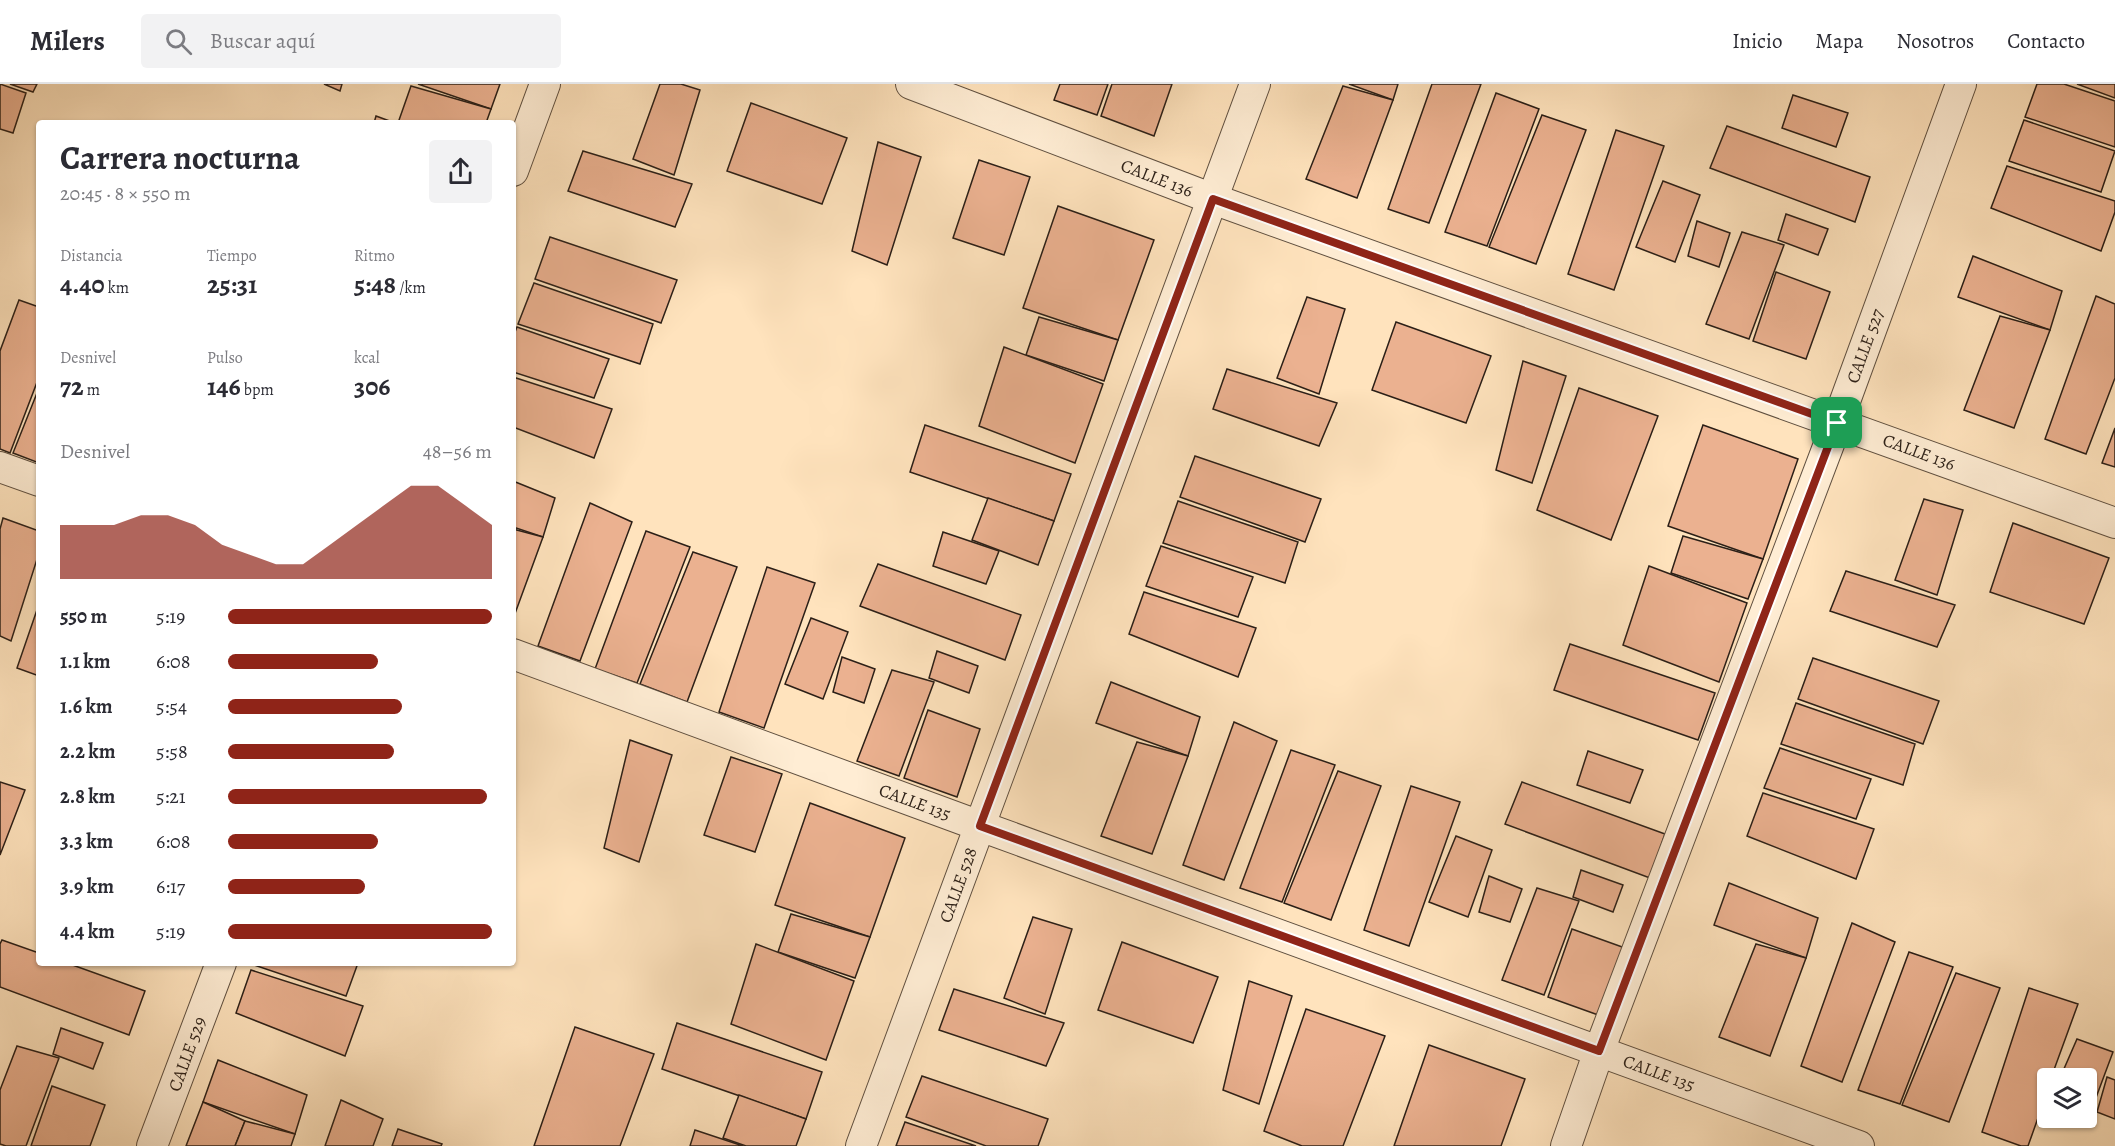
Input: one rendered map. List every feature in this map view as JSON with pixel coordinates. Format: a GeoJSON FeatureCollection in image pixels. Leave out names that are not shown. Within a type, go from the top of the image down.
{"type":"FeatureCollection","features":[{"type":"Feature","properties":{"kind":"street"},"geometry":{"type":"LineString","coordinates":[[516,163],[545,84]]}},
{"type":"Feature","properties":{"kind":"street","name":"CALLE 136"},"geometry":{"type":"LineString","coordinates":[[911,84],[1213,199],[2115,523]]}},
{"type":"Feature","properties":{"kind":"street","name":"CALLE 528"},"geometry":{"type":"LineString","coordinates":[[861,1146],[1255,84]]}},
{"type":"Feature","properties":{"kind":"street","name":"CALLE 527"},"geometry":{"type":"LineString","coordinates":[[1566,1146],[1599,1051],[1837,423],[1961,84]]}},
{"type":"Feature","properties":{"kind":"street"},"geometry":{"type":"LineString","coordinates":[[0,467],[36,481]]}},
{"type":"Feature","properties":{"kind":"street","name":"CALLE 135"},"geometry":{"type":"LineString","coordinates":[[516,655],[1858,1146]]}},
{"type":"Feature","properties":{"kind":"street","name":"CALLE 529"},"geometry":{"type":"LineString","coordinates":[[153,1146],[220,966]]}},
{"type":"Feature","properties":{"kind":"building"},"geometry":{"type":"Polygon","coordinates":[[[0,84],[26,93],[13,133],[0,129],[0,84]]]}},
{"type":"Feature","properties":{"kind":"building"},"geometry":{"type":"Polygon","coordinates":[[[10,84],[37,84],[33,92],[10,84]]]}},
{"type":"Feature","properties":{"kind":"building"},"geometry":{"type":"Polygon","coordinates":[[[324,84],[342,84],[340,91],[324,84]]]}},
{"type":"Feature","properties":{"kind":"building"},"geometry":{"type":"Polygon","coordinates":[[[418,84],[500,84],[491,109],[418,84]]]}},
{"type":"Feature","properties":{"kind":"building"},"geometry":{"type":"Polygon","coordinates":[[[660,84],[681,84],[700,90],[674,175],[633,159],[660,84]]]}},
{"type":"Feature","properties":{"kind":"building"},"geometry":{"type":"Polygon","coordinates":[[[1060,84],[1108,84],[1097,115],[1054,100],[1060,84]]]}},
{"type":"Feature","properties":{"kind":"building"},"geometry":{"type":"Polygon","coordinates":[[[1112,84],[1172,84],[1154,136],[1101,116],[1112,84]]]}},
{"type":"Feature","properties":{"kind":"building"},"geometry":{"type":"Polygon","coordinates":[[[1349,84],[1398,84],[1393,100],[1349,84]]]}},
{"type":"Feature","properties":{"kind":"building"},"geometry":{"type":"Polygon","coordinates":[[[1432,84],[1481,84],[1429,223],[1388,209],[1432,84]]]}},
{"type":"Feature","properties":{"kind":"building"},"geometry":{"type":"Polygon","coordinates":[[[2037,84],[2064,84],[2115,101],[2115,147],[2025,117],[2037,84]]]}},
{"type":"Feature","properties":{"kind":"building"},"geometry":{"type":"Polygon","coordinates":[[[2077,84],[2115,84],[2115,98],[2077,84]]]}},
{"type":"Feature","properties":{"kind":"building"},"geometry":{"type":"Polygon","coordinates":[[[411,86],[491,109],[487,120],[399,120],[411,86]]]}},
{"type":"Feature","properties":{"kind":"building"},"geometry":{"type":"Polygon","coordinates":[[[1343,86],[1393,100],[1357,198],[1306,179],[1343,86]]]}},
{"type":"Feature","properties":{"kind":"building"},"geometry":{"type":"Polygon","coordinates":[[[1496,93],[1539,109],[1487,246],[1445,232],[1496,93]]]}},
{"type":"Feature","properties":{"kind":"building"},"geometry":{"type":"Polygon","coordinates":[[[1793,95],[1848,113],[1836,147],[1782,128],[1793,95]]]}},
{"type":"Feature","properties":{"kind":"building"},"geometry":{"type":"Polygon","coordinates":[[[751,103],[847,138],[822,204],[727,171],[751,103]]]}},
{"type":"Feature","properties":{"kind":"building"},"geometry":{"type":"Polygon","coordinates":[[[1542,115],[1586,130],[1536,264],[1489,247],[1542,115]]]}},
{"type":"Feature","properties":{"kind":"building"},"geometry":{"type":"Polygon","coordinates":[[[376,116],[387,120],[375,120],[376,116]]]}},
{"type":"Feature","properties":{"kind":"building"},"geometry":{"type":"Polygon","coordinates":[[[2024,120],[2115,151],[2101,192],[2009,161],[2024,120]]]}},
{"type":"Feature","properties":{"kind":"building"},"geometry":{"type":"Polygon","coordinates":[[[1727,126],[1870,177],[1855,222],[1710,168],[1727,126]]]}},
{"type":"Feature","properties":{"kind":"building"},"geometry":{"type":"Polygon","coordinates":[[[1616,130],[1664,146],[1614,290],[1568,274],[1616,130]]]}},
{"type":"Feature","properties":{"kind":"building"},"geometry":{"type":"Polygon","coordinates":[[[878,142],[921,157],[887,265],[852,251],[878,142]]]}},
{"type":"Feature","properties":{"kind":"building"},"geometry":{"type":"Polygon","coordinates":[[[583,151],[692,184],[675,227],[568,191],[583,151]]]}},
{"type":"Feature","properties":{"kind":"building"},"geometry":{"type":"Polygon","coordinates":[[[979,160],[1030,177],[1004,255],[953,238],[979,160]]]}},
{"type":"Feature","properties":{"kind":"building"},"geometry":{"type":"Polygon","coordinates":[[[2007,166],[2115,201],[2115,212],[2101,251],[1991,208],[2007,166]]]}},
{"type":"Feature","properties":{"kind":"building"},"geometry":{"type":"Polygon","coordinates":[[[1663,181],[1700,195],[1675,262],[1636,247],[1663,181]]]}},
{"type":"Feature","properties":{"kind":"building"},"geometry":{"type":"Polygon","coordinates":[[[1058,206],[1154,240],[1118,340],[1023,308],[1058,206]]]}},
{"type":"Feature","properties":{"kind":"building"},"geometry":{"type":"Polygon","coordinates":[[[1786,214],[1828,229],[1818,255],[1778,240],[1786,214]]]}},
{"type":"Feature","properties":{"kind":"building"},"geometry":{"type":"Polygon","coordinates":[[[1697,221],[1730,233],[1719,267],[1688,256],[1697,221]]]}},
{"type":"Feature","properties":{"kind":"building"},"geometry":{"type":"Polygon","coordinates":[[[1742,232],[1784,245],[1749,339],[1706,324],[1742,232]]]}},
{"type":"Feature","properties":{"kind":"building"},"geometry":{"type":"Polygon","coordinates":[[[550,237],[677,280],[661,323],[535,279],[550,237]]]}},
{"type":"Feature","properties":{"kind":"building"},"geometry":{"type":"Polygon","coordinates":[[[1973,256],[2062,291],[2050,330],[1958,297],[1973,256]]]}},
{"type":"Feature","properties":{"kind":"building"},"geometry":{"type":"Polygon","coordinates":[[[1776,272],[1830,292],[1806,359],[1753,341],[1776,272]]]}},
{"type":"Feature","properties":{"kind":"building"},"geometry":{"type":"Polygon","coordinates":[[[534,283],[653,324],[640,364],[518,324],[534,283]]]}},
{"type":"Feature","properties":{"kind":"building"},"geometry":{"type":"Polygon","coordinates":[[[2096,296],[2115,304],[2115,378],[2086,454],[2045,439],[2096,296]]]}},
{"type":"Feature","properties":{"kind":"building"},"geometry":{"type":"Polygon","coordinates":[[[1307,297],[1345,309],[1319,394],[1277,378],[1307,297]]]}},
{"type":"Feature","properties":{"kind":"building"},"geometry":{"type":"Polygon","coordinates":[[[19,300],[36,306],[36,385],[10,453],[0,449],[0,351],[19,300]]]}},
{"type":"Feature","properties":{"kind":"building"},"geometry":{"type":"Polygon","coordinates":[[[2000,316],[2050,330],[2014,428],[1964,410],[2000,316]]]}},
{"type":"Feature","properties":{"kind":"building"},"geometry":{"type":"Polygon","coordinates":[[[1039,317],[1118,340],[1104,381],[1026,355],[1039,317]]]}},
{"type":"Feature","properties":{"kind":"building"},"geometry":{"type":"Polygon","coordinates":[[[1396,322],[1491,356],[1466,423],[1372,390],[1396,322]]]}},
{"type":"Feature","properties":{"kind":"building"},"geometry":{"type":"Polygon","coordinates":[[[517,327],[609,359],[594,398],[516,373],[517,327]]]}},
{"type":"Feature","properties":{"kind":"building"},"geometry":{"type":"Polygon","coordinates":[[[1004,347],[1103,384],[1075,463],[979,426],[1004,347]]]}},
{"type":"Feature","properties":{"kind":"building"},"geometry":{"type":"Polygon","coordinates":[[[1523,361],[1566,376],[1532,483],[1496,470],[1523,361]]]}},
{"type":"Feature","properties":{"kind":"building"},"geometry":{"type":"Polygon","coordinates":[[[1227,369],[1337,403],[1319,446],[1213,409],[1227,369]]]}},
{"type":"Feature","properties":{"kind":"building"},"geometry":{"type":"Polygon","coordinates":[[[516,378],[612,409],[594,458],[516,428],[516,378]]]}},
{"type":"Feature","properties":{"kind":"building"},"geometry":{"type":"Polygon","coordinates":[[[1579,388],[1658,416],[1611,540],[1537,510],[1579,388]]]}},
{"type":"Feature","properties":{"kind":"building"},"geometry":{"type":"Polygon","coordinates":[[[36,396],[36,462],[13,453],[36,396]]]}},
{"type":"Feature","properties":{"kind":"building"},"geometry":{"type":"Polygon","coordinates":[[[925,425],[1071,474],[1054,521],[910,472],[925,425]]]}},
{"type":"Feature","properties":{"kind":"building"},"geometry":{"type":"Polygon","coordinates":[[[1703,425],[1798,459],[1763,559],[1668,526],[1703,425]]]}},
{"type":"Feature","properties":{"kind":"building"},"geometry":{"type":"Polygon","coordinates":[[[2115,428],[2115,467],[2102,463],[2115,428]]]}},
{"type":"Feature","properties":{"kind":"building"},"geometry":{"type":"Polygon","coordinates":[[[1195,456],[1321,499],[1305,542],[1180,497],[1195,456]]]}},
{"type":"Feature","properties":{"kind":"building"},"geometry":{"type":"Polygon","coordinates":[[[516,482],[555,498],[543,537],[516,528],[516,482]]]}},
{"type":"Feature","properties":{"kind":"building"},"geometry":{"type":"Polygon","coordinates":[[[988,498],[1054,521],[1038,565],[972,540],[988,498]]]}},
{"type":"Feature","properties":{"kind":"building"},"geometry":{"type":"Polygon","coordinates":[[[1924,499],[1963,510],[1937,595],[1895,580],[1924,499]]]}},
{"type":"Feature","properties":{"kind":"building"},"geometry":{"type":"Polygon","coordinates":[[[1178,501],[1298,542],[1285,583],[1163,543],[1178,501]]]}},
{"type":"Feature","properties":{"kind":"building"},"geometry":{"type":"Polygon","coordinates":[[[590,503],[632,522],[580,661],[538,646],[590,503]]]}},
{"type":"Feature","properties":{"kind":"building"},"geometry":{"type":"Polygon","coordinates":[[[3,518],[36,530],[36,562],[11,641],[0,636],[0,529],[3,518]]]}},
{"type":"Feature","properties":{"kind":"building"},"geometry":{"type":"Polygon","coordinates":[[[2013,523],[2109,558],[2084,624],[1990,592],[2013,523]]]}},
{"type":"Feature","properties":{"kind":"building"},"geometry":{"type":"Polygon","coordinates":[[[516,530],[543,537],[516,611],[516,530]]]}},
{"type":"Feature","properties":{"kind":"building"},"geometry":{"type":"Polygon","coordinates":[[[646,531],[690,547],[637,683],[595,669],[646,531]]]}},
{"type":"Feature","properties":{"kind":"building"},"geometry":{"type":"Polygon","coordinates":[[[943,532],[999,551],[986,584],[933,566],[943,532]]]}},
{"type":"Feature","properties":{"kind":"building"},"geometry":{"type":"Polygon","coordinates":[[[1683,536],[1763,559],[1748,599],[1671,573],[1683,536]]]}},
{"type":"Feature","properties":{"kind":"building"},"geometry":{"type":"Polygon","coordinates":[[[1161,546],[1253,577],[1238,617],[1146,586],[1161,546]]]}},
{"type":"Feature","properties":{"kind":"building"},"geometry":{"type":"Polygon","coordinates":[[[693,552],[737,567],[687,702],[640,684],[693,552]]]}},
{"type":"Feature","properties":{"kind":"building"},"geometry":{"type":"Polygon","coordinates":[[[878,564],[1021,615],[1005,660],[860,606],[878,564]]]}},
{"type":"Feature","properties":{"kind":"building"},"geometry":{"type":"Polygon","coordinates":[[[1649,566],[1747,603],[1719,682],[1623,645],[1649,566]]]}},
{"type":"Feature","properties":{"kind":"building"},"geometry":{"type":"Polygon","coordinates":[[[767,567],[815,583],[764,728],[719,712],[767,567]]]}},
{"type":"Feature","properties":{"kind":"building"},"geometry":{"type":"Polygon","coordinates":[[[1846,571],[1955,605],[1937,647],[1830,611],[1846,571]]]}},
{"type":"Feature","properties":{"kind":"building"},"geometry":{"type":"Polygon","coordinates":[[[1144,592],[1256,628],[1238,677],[1129,634],[1144,592]]]}},
{"type":"Feature","properties":{"kind":"building"},"geometry":{"type":"Polygon","coordinates":[[[36,613],[36,675],[17,668],[36,613]]]}},
{"type":"Feature","properties":{"kind":"building"},"geometry":{"type":"Polygon","coordinates":[[[811,618],[848,632],[823,699],[785,684],[811,618]]]}},
{"type":"Feature","properties":{"kind":"building"},"geometry":{"type":"Polygon","coordinates":[[[1570,644],[1715,693],[1698,740],[1554,690],[1570,644]]]}},
{"type":"Feature","properties":{"kind":"building"},"geometry":{"type":"Polygon","coordinates":[[[937,651],[978,666],[969,693],[929,678],[937,651]]]}},
{"type":"Feature","properties":{"kind":"building"},"geometry":{"type":"Polygon","coordinates":[[[842,657],[875,669],[864,703],[833,692],[842,657]]]}},
{"type":"Feature","properties":{"kind":"building"},"geometry":{"type":"Polygon","coordinates":[[[1813,658],[1939,701],[1923,744],[1798,699],[1813,658]]]}},
{"type":"Feature","properties":{"kind":"building"},"geometry":{"type":"Polygon","coordinates":[[[892,670],[934,682],[899,776],[857,761],[892,670]]]}},
{"type":"Feature","properties":{"kind":"building"},"geometry":{"type":"Polygon","coordinates":[[[1111,682],[1200,717],[1188,756],[1096,723],[1111,682]]]}},
{"type":"Feature","properties":{"kind":"building"},"geometry":{"type":"Polygon","coordinates":[[[1796,703],[1915,744],[1903,785],[1781,744],[1796,703]]]}},
{"type":"Feature","properties":{"kind":"building"},"geometry":{"type":"Polygon","coordinates":[[[928,710],[980,729],[957,797],[904,778],[928,710]]]}},
{"type":"Feature","properties":{"kind":"building"},"geometry":{"type":"Polygon","coordinates":[[[1234,722],[1277,741],[1224,880],[1183,865],[1234,722]]]}},
{"type":"Feature","properties":{"kind":"building"},"geometry":{"type":"Polygon","coordinates":[[[630,740],[672,755],[639,862],[604,848],[630,740]]]}},
{"type":"Feature","properties":{"kind":"building"},"geometry":{"type":"Polygon","coordinates":[[[1137,742],[1188,756],[1152,854],[1101,836],[1137,742]]]}},
{"type":"Feature","properties":{"kind":"building"},"geometry":{"type":"Polygon","coordinates":[[[1780,748],[1871,779],[1856,819],[1764,788],[1780,748]]]}},
{"type":"Feature","properties":{"kind":"building"},"geometry":{"type":"Polygon","coordinates":[[[1291,750],[1335,765],[1282,902],[1240,888],[1291,750]]]}},
{"type":"Feature","properties":{"kind":"building"},"geometry":{"type":"Polygon","coordinates":[[[1588,751],[1643,770],[1630,803],[1577,785],[1588,751]]]}},
{"type":"Feature","properties":{"kind":"building"},"geometry":{"type":"Polygon","coordinates":[[[731,757],[782,774],[755,852],[704,835],[731,757]]]}},
{"type":"Feature","properties":{"kind":"building"},"geometry":{"type":"Polygon","coordinates":[[[1338,771],[1381,786],[1331,920],[1284,903],[1338,771]]]}},
{"type":"Feature","properties":{"kind":"building"},"geometry":{"type":"Polygon","coordinates":[[[0,782],[25,790],[0,855],[0,782]]]}},
{"type":"Feature","properties":{"kind":"building"},"geometry":{"type":"Polygon","coordinates":[[[1522,782],[1665,834],[1650,878],[1505,824],[1522,782]]]}},
{"type":"Feature","properties":{"kind":"building"},"geometry":{"type":"Polygon","coordinates":[[[1411,786],[1460,802],[1409,946],[1364,930],[1411,786]]]}},
{"type":"Feature","properties":{"kind":"building"},"geometry":{"type":"Polygon","coordinates":[[[1763,793],[1874,829],[1856,879],[1747,836],[1763,793]]]}},
{"type":"Feature","properties":{"kind":"building"},"geometry":{"type":"Polygon","coordinates":[[[810,803],[905,838],[870,937],[775,905],[810,803]]]}},
{"type":"Feature","properties":{"kind":"building"},"geometry":{"type":"Polygon","coordinates":[[[1456,836],[1492,850],[1468,917],[1429,902],[1456,836]]]}},
{"type":"Feature","properties":{"kind":"building"},"geometry":{"type":"Polygon","coordinates":[[[1581,870],[1623,885],[1613,912],[1573,897],[1581,870]]]}},
{"type":"Feature","properties":{"kind":"building"},"geometry":{"type":"Polygon","coordinates":[[[1489,876],[1522,889],[1510,922],[1479,912],[1489,876]]]}},
{"type":"Feature","properties":{"kind":"building"},"geometry":{"type":"Polygon","coordinates":[[[1729,883],[1818,918],[1806,958],[1714,925],[1729,883]]]}},
{"type":"Feature","properties":{"kind":"building"},"geometry":{"type":"Polygon","coordinates":[[[1537,888],[1579,901],[1544,995],[1502,980],[1537,888]]]}},
{"type":"Feature","properties":{"kind":"building"},"geometry":{"type":"Polygon","coordinates":[[[791,914],[870,937],[855,978],[778,952],[791,914]]]}},
{"type":"Feature","properties":{"kind":"building"},"geometry":{"type":"Polygon","coordinates":[[[1033,917],[1072,929],[1045,1014],[1004,998],[1033,917]]]}},
{"type":"Feature","properties":{"kind":"building"},"geometry":{"type":"Polygon","coordinates":[[[1852,923],[1895,942],[1842,1082],[1801,1066],[1852,923]]]}},
{"type":"Feature","properties":{"kind":"building"},"geometry":{"type":"Polygon","coordinates":[[[1572,929],[1625,948],[1601,1016],[1548,997],[1572,929]]]}},
{"type":"Feature","properties":{"kind":"building"},"geometry":{"type":"Polygon","coordinates":[[[2,940],[36,952],[36,966],[75,966],[145,991],[129,1035],[0,987],[0,944],[2,940]]]}},
{"type":"Feature","properties":{"kind":"building"},"geometry":{"type":"Polygon","coordinates":[[[1122,942],[1218,977],[1193,1043],[1098,1010],[1122,942]]]}},
{"type":"Feature","properties":{"kind":"building"},"geometry":{"type":"Polygon","coordinates":[[[756,944],[854,981],[826,1060],[731,1024],[756,944]]]}},
{"type":"Feature","properties":{"kind":"building"},"geometry":{"type":"Polygon","coordinates":[[[1756,944],[1806,958],[1770,1056],[1719,1037],[1756,944]]]}},
{"type":"Feature","properties":{"kind":"building"},"geometry":{"type":"Polygon","coordinates":[[[1909,952],[1953,967],[1900,1104],[1858,1090],[1909,952]]]}},
{"type":"Feature","properties":{"kind":"building"},"geometry":{"type":"Polygon","coordinates":[[[257,966],[357,966],[346,996],[257,966]]]}},
{"type":"Feature","properties":{"kind":"building"},"geometry":{"type":"Polygon","coordinates":[[[251,970],[363,1006],[345,1056],[236,1013],[251,970]]]}},
{"type":"Feature","properties":{"kind":"building"},"geometry":{"type":"Polygon","coordinates":[[[1956,973],[2000,988],[1949,1122],[1902,1105],[1956,973]]]}},
{"type":"Feature","properties":{"kind":"building"},"geometry":{"type":"Polygon","coordinates":[[[1249,981],[1292,996],[1259,1104],[1223,1090],[1249,981]]]}},
{"type":"Feature","properties":{"kind":"building"},"geometry":{"type":"Polygon","coordinates":[[[2029,988],[2078,1004],[2055,1068],[2037,1068],[2037,1121],[2028,1146],[2021,1146],[1982,1132],[2029,988]]]}},
{"type":"Feature","properties":{"kind":"building"},"geometry":{"type":"Polygon","coordinates":[[[954,989],[1064,1023],[1046,1066],[939,1030],[954,989]]]}},
{"type":"Feature","properties":{"kind":"building"},"geometry":{"type":"Polygon","coordinates":[[[1306,1009],[1385,1036],[1343,1146],[1302,1146],[1264,1131],[1306,1009]]]}},
{"type":"Feature","properties":{"kind":"building"},"geometry":{"type":"Polygon","coordinates":[[[677,1023],[822,1072],[806,1119],[662,1069],[677,1023]]]}},
{"type":"Feature","properties":{"kind":"building"},"geometry":{"type":"Polygon","coordinates":[[[575,1027],[654,1054],[620,1146],[534,1146],[575,1027]]]}},
{"type":"Feature","properties":{"kind":"building"},"geometry":{"type":"Polygon","coordinates":[[[61,1028],[103,1043],[93,1069],[53,1054],[61,1028]]]}},
{"type":"Feature","properties":{"kind":"building"},"geometry":{"type":"Polygon","coordinates":[[[2077,1039],[2113,1052],[2097,1095],[2097,1068],[2064,1068],[2077,1039]]]}},
{"type":"Feature","properties":{"kind":"building"},"geometry":{"type":"Polygon","coordinates":[[[1429,1045],[1525,1079],[1501,1146],[1394,1146],[1429,1045]]]}},
{"type":"Feature","properties":{"kind":"building"},"geometry":{"type":"Polygon","coordinates":[[[17,1046],[59,1058],[26,1146],[6,1146],[0,1144],[0,1090],[17,1046]]]}},
{"type":"Feature","properties":{"kind":"building"},"geometry":{"type":"Polygon","coordinates":[[[218,1060],[307,1095],[295,1134],[203,1102],[218,1060]]]}},
{"type":"Feature","properties":{"kind":"building"},"geometry":{"type":"Polygon","coordinates":[[[922,1076],[1048,1119],[1038,1146],[986,1146],[906,1117],[922,1076]]]}},
{"type":"Feature","properties":{"kind":"building"},"geometry":{"type":"Polygon","coordinates":[[[2107,1077],[2115,1080],[2115,1119],[2097,1112],[2107,1077]]]}},
{"type":"Feature","properties":{"kind":"building"},"geometry":{"type":"Polygon","coordinates":[[[52,1086],[105,1105],[90,1146],[31,1146],[52,1086]]]}},
{"type":"Feature","properties":{"kind":"building"},"geometry":{"type":"Polygon","coordinates":[[[739,1095],[806,1119],[796,1146],[746,1146],[723,1138],[739,1095]]]}},
{"type":"Feature","properties":{"kind":"building"},"geometry":{"type":"Polygon","coordinates":[[[341,1100],[383,1119],[373,1146],[325,1146],[341,1100]]]}},
{"type":"Feature","properties":{"kind":"building"},"geometry":{"type":"Polygon","coordinates":[[[203,1102],[245,1121],[235,1146],[186,1146],[203,1102]]]}},
{"type":"Feature","properties":{"kind":"building"},"geometry":{"type":"Polygon","coordinates":[[[245,1121],[295,1134],[291,1146],[235,1146],[245,1121]]]}},
{"type":"Feature","properties":{"kind":"building"},"geometry":{"type":"Polygon","coordinates":[[[905,1122],[976,1146],[896,1146],[905,1122]]]}},
{"type":"Feature","properties":{"kind":"building"},"geometry":{"type":"Polygon","coordinates":[[[398,1129],[442,1144],[441,1146],[392,1146],[398,1129]]]}},
{"type":"Feature","properties":{"kind":"building"},"geometry":{"type":"Polygon","coordinates":[[[695,1130],[743,1146],[690,1146],[695,1130]]]}},
{"type":"Feature","properties":{"kind":"route"},"geometry":{"type":"LineString","coordinates":[[1213,199],[1837,423],[1599,1051],[980,826],[1213,199]]}}]}
